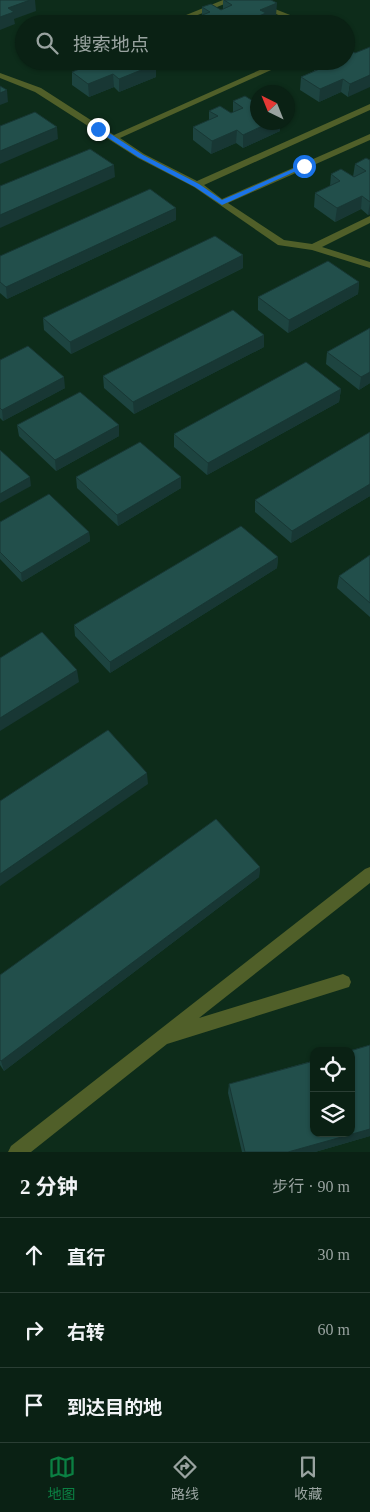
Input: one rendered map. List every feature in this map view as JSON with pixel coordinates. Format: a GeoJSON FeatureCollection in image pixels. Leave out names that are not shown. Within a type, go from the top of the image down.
{"type":"FeatureCollection","features":[{"type":"Feature","properties":{"kind":"street"},"geometry":{"type":"LineString","coordinates":[[191,15],[230,0]]}},
{"type":"Feature","properties":{"kind":"street"},"geometry":{"type":"LineString","coordinates":[[246,0],[285,15]]}},
{"type":"Feature","properties":{"kind":"street"},"geometry":{"type":"LineString","coordinates":[[113,138],[267,70]]}},
{"type":"Feature","properties":{"kind":"street"},"geometry":{"type":"LineString","coordinates":[[0,75],[38,90],[140,156],[197,185],[254,226],[281,242],[313,246],[370,265]]}},
{"type":"Feature","properties":{"kind":"street"},"geometry":{"type":"LineString","coordinates":[[197,185],[370,107]]}},
{"type":"Feature","properties":{"kind":"street"},"geometry":{"type":"LineString","coordinates":[[222,203],[370,137]]}},
{"type":"Feature","properties":{"kind":"street"},"geometry":{"type":"LineString","coordinates":[[313,246],[370,219]]}},
{"type":"Feature","properties":{"kind":"street"},"geometry":{"type":"LineString","coordinates":[[17,1152],[370,874]]}},
{"type":"Feature","properties":{"kind":"street"},"geometry":{"type":"LineString","coordinates":[[160,1038],[343,982]]}},
{"type":"Feature","properties":{"kind":"building"},"geometry":{"type":"Polygon","coordinates":[[[0,0],[30,0],[8,8],[14,12],[0,17],[0,0]]]}},
{"type":"Feature","properties":{"kind":"building"},"geometry":{"type":"Polygon","coordinates":[[[224,0],[271,0],[277,3],[260,10],[266,13],[261,15],[202,15],[210,12],[202,7],[211,4],[221,10],[232,5],[224,0]]]}},
{"type":"Feature","properties":{"kind":"building"},"geometry":{"type":"Polygon","coordinates":[[[370,47],[370,75],[350,84],[343,79],[320,89],[301,77],[317,70],[355,70],[355,53],[370,47]]]}},
{"type":"Feature","properties":{"kind":"building"},"geometry":{"type":"Polygon","coordinates":[[[77,70],[141,70],[119,79],[113,74],[88,84],[72,72],[77,70]]]}},
{"type":"Feature","properties":{"kind":"building"},"geometry":{"type":"Polygon","coordinates":[[[0,86],[7,90],[0,93],[0,86]]]}},
{"type":"Feature","properties":{"kind":"building"},"geometry":{"type":"Polygon","coordinates":[[[245,96],[250,99],[250,130],[254,130],[243,135],[237,130],[212,141],[193,127],[218,116],[209,111],[220,106],[231,113],[243,108],[233,101],[245,96]]]}},
{"type":"Feature","properties":{"kind":"building"},"geometry":{"type":"Polygon","coordinates":[[[35,112],[57,127],[0,151],[0,126],[35,112]]]}},
{"type":"Feature","properties":{"kind":"building"},"geometry":{"type":"Polygon","coordinates":[[[90,149],[114,165],[0,215],[0,186],[90,149]]]}},
{"type":"Feature","properties":{"kind":"building"},"geometry":{"type":"Polygon","coordinates":[[[366,158],[370,160],[370,202],[362,196],[337,208],[315,193],[340,181],[331,174],[341,169],[354,177],[366,171],[355,164],[366,158]]]}},
{"type":"Feature","properties":{"kind":"building"},"geometry":{"type":"Polygon","coordinates":[[[150,189],[176,208],[6,287],[0,282],[0,256],[150,189]]]}},
{"type":"Feature","properties":{"kind":"building"},"geometry":{"type":"Polygon","coordinates":[[[215,236],[243,255],[70,342],[43,318],[215,236]]]}},
{"type":"Feature","properties":{"kind":"building"},"geometry":{"type":"Polygon","coordinates":[[[328,261],[359,282],[289,320],[258,297],[328,261]]]}},
{"type":"Feature","properties":{"kind":"building"},"geometry":{"type":"Polygon","coordinates":[[[233,310],[264,335],[133,402],[103,376],[233,310]]]}},
{"type":"Feature","properties":{"kind":"building"},"geometry":{"type":"Polygon","coordinates":[[[370,328],[370,372],[361,377],[327,352],[370,328]]]}},
{"type":"Feature","properties":{"kind":"building"},"geometry":{"type":"Polygon","coordinates":[[[28,346],[64,377],[2,410],[0,408],[0,360],[28,346]]]}},
{"type":"Feature","properties":{"kind":"building"},"geometry":{"type":"Polygon","coordinates":[[[306,362],[341,389],[208,463],[174,434],[306,362]]]}},
{"type":"Feature","properties":{"kind":"building"},"geometry":{"type":"Polygon","coordinates":[[[80,392],[119,425],[55,460],[17,425],[80,392]]]}},
{"type":"Feature","properties":{"kind":"building"},"geometry":{"type":"Polygon","coordinates":[[[370,432],[370,484],[292,531],[255,500],[370,432]]]}},
{"type":"Feature","properties":{"kind":"building"},"geometry":{"type":"Polygon","coordinates":[[[140,442],[181,477],[117,515],[76,477],[140,442]]]}},
{"type":"Feature","properties":{"kind":"building"},"geometry":{"type":"Polygon","coordinates":[[[0,450],[30,477],[0,494],[0,450]]]}},
{"type":"Feature","properties":{"kind":"building"},"geometry":{"type":"Polygon","coordinates":[[[49,494],[89,532],[21,573],[0,552],[0,522],[49,494]]]}},
{"type":"Feature","properties":{"kind":"building"},"geometry":{"type":"Polygon","coordinates":[[[241,526],[278,557],[110,662],[74,625],[241,526]]]}},
{"type":"Feature","properties":{"kind":"building"},"geometry":{"type":"Polygon","coordinates":[[[370,555],[370,603],[339,576],[370,555]]]}},
{"type":"Feature","properties":{"kind":"building"},"geometry":{"type":"Polygon","coordinates":[[[42,632],[77,670],[0,718],[0,658],[42,632]]]}},
{"type":"Feature","properties":{"kind":"building"},"geometry":{"type":"Polygon","coordinates":[[[108,730],[147,773],[0,874],[0,801],[108,730]]]}},
{"type":"Feature","properties":{"kind":"building"},"geometry":{"type":"Polygon","coordinates":[[[216,819],[260,867],[1,1061],[0,975],[216,819]]]}},
{"type":"Feature","properties":{"kind":"building"},"geometry":{"type":"Polygon","coordinates":[[[370,1045],[370,1129],[355,1133],[355,1092],[355,1050],[370,1045]]]}},
{"type":"Feature","properties":{"kind":"building"},"geometry":{"type":"Polygon","coordinates":[[[310,1062],[310,1137],[341,1137],[288,1152],[245,1152],[229,1084],[310,1062]]]}},
{"type":"Feature","properties":{"kind":"route"},"geometry":{"type":"LineString","coordinates":[[98,129],[140,156],[197,185],[222,203],[304,166]]}}]}
